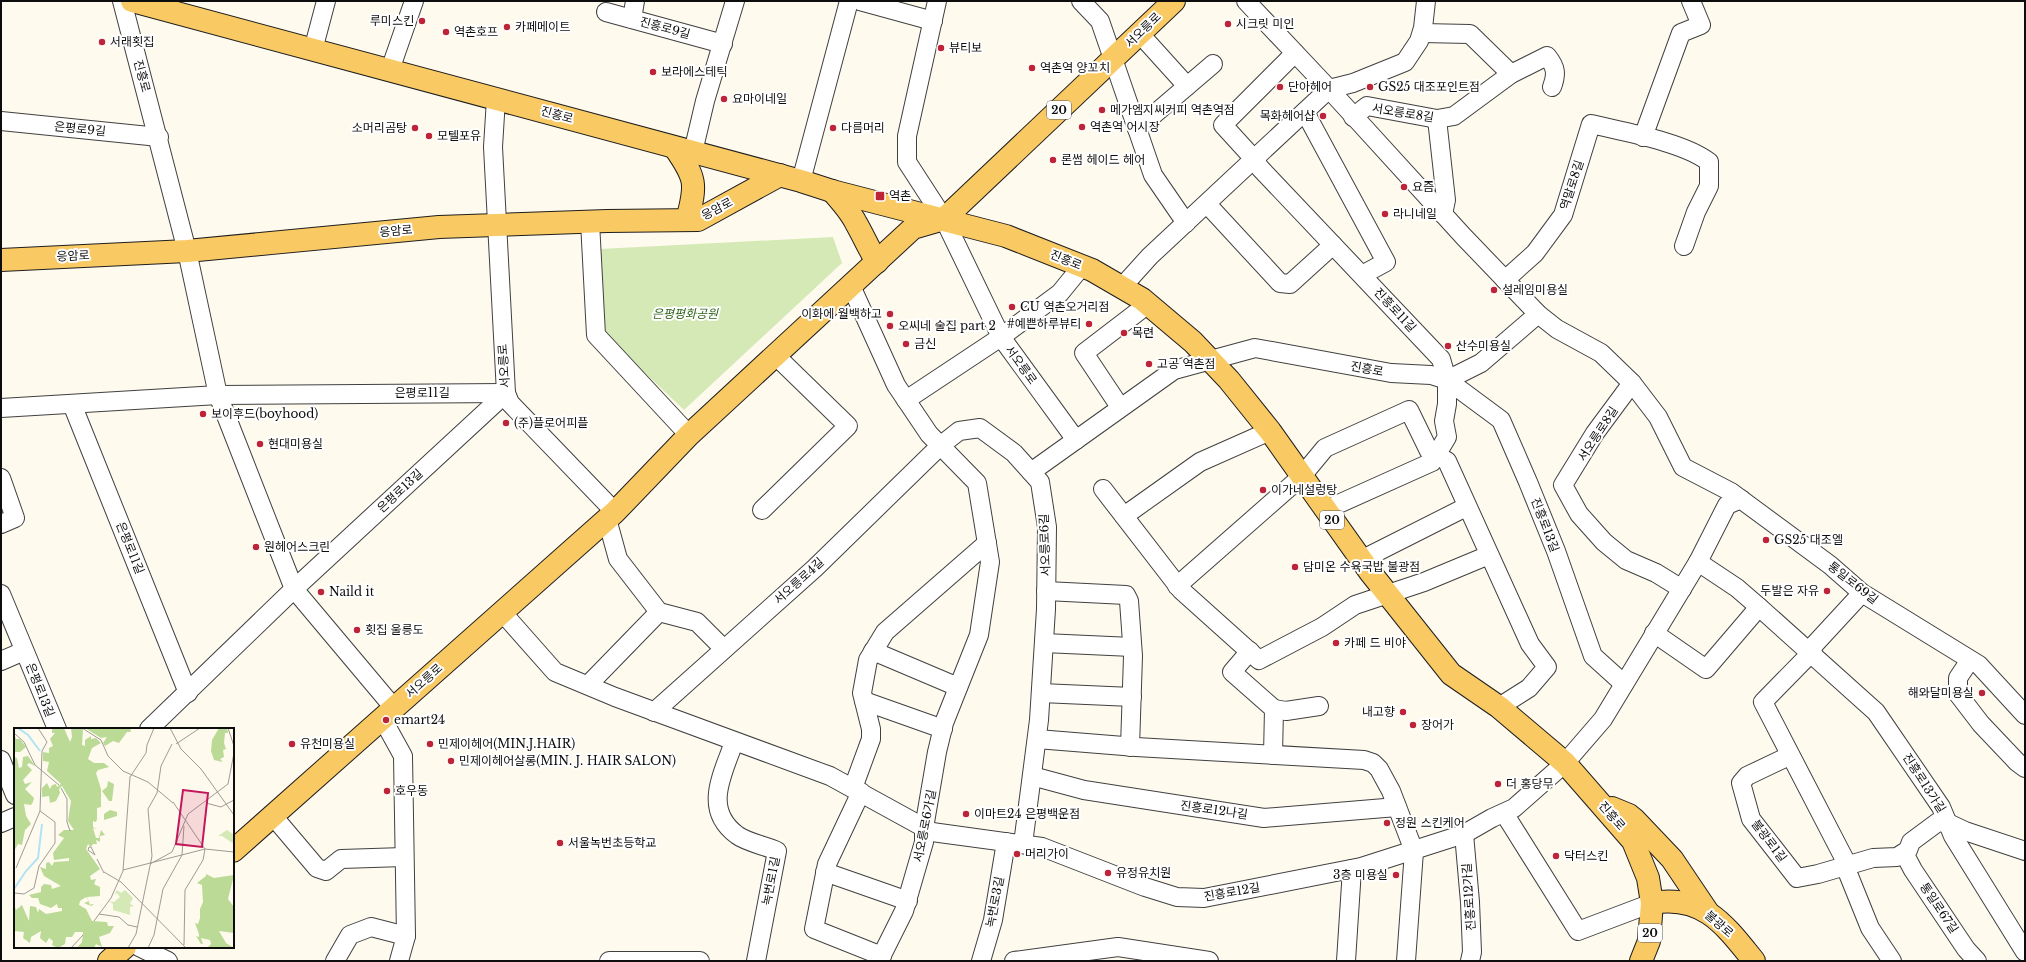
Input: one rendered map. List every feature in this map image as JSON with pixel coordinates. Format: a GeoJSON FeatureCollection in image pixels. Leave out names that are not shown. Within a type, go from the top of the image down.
{"type":"FeatureCollection","features":[{"type":"Feature","properties":{"kind":"main road","name":"진흥로"},"geometry":{"type":"LineString","coordinates":[[132,1],[179,7],[313,50],[780,175],[832,191],[1006,236],[1082,266],[1122,287],[1148,304],[1211,359],[1270,431],[1361,560],[1451,674],[1499,707],[1565,763],[1633,840],[1648,878],[1652,902],[1649,941],[1641,961]]}},
{"type":"Feature","properties":{"kind":"main road","name":"서오릉로"},"geometry":{"type":"LineString","coordinates":[[234,850],[611,515],[689,435],[913,228],[944,220],[1174,1]]}},
{"type":"Feature","properties":{"kind":"main road"},"geometry":{"type":"LineString","coordinates":[[684,150],[693,177],[693,198],[687,220]]}},
{"type":"Feature","properties":{"kind":"main road","name":"응암로"},"geometry":{"type":"LineString","coordinates":[[1,260],[187,251],[439,228],[590,222],[698,220],[780,175]]}},
{"type":"Feature","properties":{"kind":"main road"},"geometry":{"type":"LineString","coordinates":[[832,191],[846,206],[857,224],[865,243],[877,262]]}},
{"type":"Feature","properties":{"kind":"main road"},"geometry":{"type":"LineString","coordinates":[[1601,804],[1629,815],[1634,819],[1672,859],[1708,911]]}},
{"type":"Feature","properties":{"kind":"main road","name":"불광로"},"geometry":{"type":"LineString","coordinates":[[1652,902],[1668,900],[1683,901],[1708,911],[1727,927],[1754,961]]}},
{"type":"Feature","properties":{"kind":"main road"},"geometry":{"type":"LineString","coordinates":[[109,961],[125,948]]}},
{"type":"Feature","properties":{"kind":"main road"},"geometry":{"type":"LineString","coordinates":[[120,961],[126,948]]}},
{"type":"Feature","properties":{"kind":"street","name":"진흥로"},"geometry":{"type":"LineString","coordinates":[[122,1],[187,251],[218,395]]}},
{"type":"Feature","properties":{"kind":"street"},"geometry":{"type":"LineString","coordinates":[[313,50],[326,1]]}},
{"type":"Feature","properties":{"kind":"street"},"geometry":{"type":"LineString","coordinates":[[390,70],[414,1]]}},
{"type":"Feature","properties":{"kind":"street"},"geometry":{"type":"LineString","coordinates":[[632,19],[635,1]]}},
{"type":"Feature","properties":{"kind":"street"},"geometry":{"type":"LineString","coordinates":[[684,150],[706,101],[735,1]]}},
{"type":"Feature","properties":{"kind":"street"},"geometry":{"type":"LineString","coordinates":[[801,181],[849,1]]}},
{"type":"Feature","properties":{"kind":"street"},"geometry":{"type":"LineString","coordinates":[[860,1],[933,21]]}},
{"type":"Feature","properties":{"kind":"street"},"geometry":{"type":"LineString","coordinates":[[937,1],[907,136],[907,162],[944,220]]}},
{"type":"Feature","properties":{"kind":"street"},"geometry":{"type":"LineString","coordinates":[[1081,1],[1100,21],[1153,175],[1186,223]]}},
{"type":"Feature","properties":{"kind":"street","name":"서오릉로8길"},"geometry":{"type":"LineString","coordinates":[[1246,1],[1443,214],[1538,314],[1557,329],[1601,353],[1632,383],[1658,417],[1683,467],[1731,492],[1741,499]]}},
{"type":"Feature","properties":{"kind":"street"},"geometry":{"type":"LineString","coordinates":[[1122,287],[1150,256],[1329,89],[1353,83],[1405,62],[1419,41],[1422,32],[1426,1]]}},
{"type":"Feature","properties":{"kind":"street"},"geometry":{"type":"LineString","coordinates":[[1643,138],[1681,33],[1701,25],[1692,1]]}},
{"type":"Feature","properties":{"kind":"street","name":"진흥로9길"},"geometry":{"type":"LineString","coordinates":[[606,12],[723,44]]}},
{"type":"Feature","properties":{"kind":"street"},"geometry":{"type":"LineString","coordinates":[[1422,32],[1470,34],[1511,74]]}},
{"type":"Feature","properties":{"kind":"street"},"geometry":{"type":"LineString","coordinates":[[1140,34],[1187,86]]}},
{"type":"Feature","properties":{"kind":"street"},"geometry":{"type":"LineString","coordinates":[[1254,159],[1223,125],[1295,53]]}},
{"type":"Feature","properties":{"kind":"street","name":"서오릉로8길"},"geometry":{"type":"LineString","coordinates":[[1353,116],[1367,106],[1437,119],[1454,116],[1511,74],[1547,56],[1555,65],[1556,76],[1552,87]]}},
{"type":"Feature","properties":{"kind":"street"},"geometry":{"type":"LineString","coordinates":[[1137,129],[1213,64]]}},
{"type":"Feature","properties":{"kind":"street","name":"서오릉로"},"geometry":{"type":"LineString","coordinates":[[496,99],[493,147],[506,393],[510,403],[611,515]]}},
{"type":"Feature","properties":{"kind":"street"},"geometry":{"type":"LineString","coordinates":[[1305,112],[1386,262],[1362,275]]}},
{"type":"Feature","properties":{"kind":"street"},"geometry":{"type":"LineString","coordinates":[[1437,119],[1446,200],[1443,214]]}},
{"type":"Feature","properties":{"kind":"street","name":"은평로9길"},"geometry":{"type":"LineString","coordinates":[[1,121],[160,144]]}},
{"type":"Feature","properties":{"kind":"street","name":"역말로8길"},"geometry":{"type":"LineString","coordinates":[[1505,280],[1535,253],[1563,215],[1591,124],[1679,147],[1702,157],[1709,162],[1709,186],[1696,212],[1684,246]]}},
{"type":"Feature","properties":{"kind":"street","name":"진흥로11길"},"geometry":{"type":"LineString","coordinates":[[1254,159],[1260,168],[1441,359],[1447,380]]}},
{"type":"Feature","properties":{"kind":"street"},"geometry":{"type":"LineString","coordinates":[[1207,204],[1280,283],[1290,284],[1334,245]]}},
{"type":"Feature","properties":{"kind":"street","name":"서오릉로"},"geometry":{"type":"LineString","coordinates":[[944,220],[1001,337],[1076,440]]}},
{"type":"Feature","properties":{"kind":"street"},"geometry":{"type":"LineString","coordinates":[[590,222],[596,335],[689,435]]}},
{"type":"Feature","properties":{"kind":"street"},"geometry":{"type":"LineString","coordinates":[[906,400],[1001,337],[1060,293],[1082,266]]}},
{"type":"Feature","properties":{"kind":"street"},"geometry":{"type":"LineString","coordinates":[[852,286],[896,385],[929,434],[940,446]]}},
{"type":"Feature","properties":{"kind":"street"},"geometry":{"type":"LineString","coordinates":[[1120,408],[1084,353],[1148,304]]}},
{"type":"Feature","properties":{"kind":"street"},"geometry":{"type":"LineString","coordinates":[[1325,510],[1432,462],[1447,437],[1444,421],[1447,404],[1447,380],[1481,363],[1538,314]]}},
{"type":"Feature","properties":{"kind":"street","name":"진흥로"},"geometry":{"type":"LineString","coordinates":[[1031,472],[1174,370],[1254,348],[1391,373],[1430,375],[1447,380]]}},
{"type":"Feature","properties":{"kind":"street"},"geometry":{"type":"LineString","coordinates":[[762,510],[848,426],[776,356]]}},
{"type":"Feature","properties":{"kind":"street","name":"진흥로13길"},"geometry":{"type":"LineString","coordinates":[[1447,380],[1501,420],[1556,551],[1593,656],[1624,684]]}},
{"type":"Feature","properties":{"kind":"street","name":"서오릉로8길"},"geometry":{"type":"LineString","coordinates":[[1632,383],[1595,434],[1564,485],[1579,514],[1604,542],[1626,560],[1656,574],[1682,589]]}},
{"type":"Feature","properties":{"kind":"street","name":"은평로11길"},"geometry":{"type":"LineString","coordinates":[[1,408],[218,395],[506,393]]}},
{"type":"Feature","properties":{"kind":"street","name":"은평로13길"},"geometry":{"type":"LineString","coordinates":[[150,728],[294,589],[506,393]]}},
{"type":"Feature","properties":{"kind":"street"},"geometry":{"type":"LineString","coordinates":[[218,395],[294,589]]}},
{"type":"Feature","properties":{"kind":"street","name":"은평로11길"},"geometry":{"type":"LineString","coordinates":[[72,404],[188,693]]}},
{"type":"Feature","properties":{"kind":"street"},"geometry":{"type":"LineString","coordinates":[[1177,586],[1301,477],[1325,448],[1409,410],[1429,451],[1446,461],[1530,644],[1547,667],[1529,688],[1499,707]]}},
{"type":"Feature","properties":{"kind":"street","name":"서오릉로6길"},"geometry":{"type":"LineString","coordinates":[[940,446],[959,431],[980,428],[1014,453],[1040,482],[1047,528],[1046,591],[1041,693],[1032,776],[1014,843]]}},
{"type":"Feature","properties":{"kind":"street"},"geometry":{"type":"LineString","coordinates":[[1124,516],[1200,462],[1270,431]]}},
{"type":"Feature","properties":{"kind":"street","name":"서오릉로6가길"},"geometry":{"type":"LineString","coordinates":[[880,958],[908,900],[924,842],[924,828],[942,729],[979,635],[990,562],[977,483],[940,446]]}},
{"type":"Feature","properties":{"kind":"street","name":"서오릉로4길"},"geometry":{"type":"LineString","coordinates":[[654,712],[815,568],[940,446]]}},
{"type":"Feature","properties":{"kind":"street"},"geometry":{"type":"LineString","coordinates":[[1,478],[15,518],[1,524]]}},
{"type":"Feature","properties":{"kind":"street"},"geometry":{"type":"LineString","coordinates":[[1103,488],[1177,586],[1260,660],[1322,627],[1355,605],[1424,582],[1489,555]]}},
{"type":"Feature","properties":{"kind":"street"},"geometry":{"type":"LineString","coordinates":[[1565,763],[1603,719],[1698,562],[1727,505],[1741,499]]}},
{"type":"Feature","properties":{"kind":"street","name":"통일로69길"},"geometry":{"type":"LineString","coordinates":[[1741,499],[1830,565],[1862,593],[1979,666],[2025,715]]}},
{"type":"Feature","properties":{"kind":"street"},"geometry":{"type":"LineString","coordinates":[[1361,560],[1466,507]]}},
{"type":"Feature","properties":{"kind":"street"},"geometry":{"type":"LineString","coordinates":[[611,515],[618,559],[659,612],[697,622],[724,649]]}},
{"type":"Feature","properties":{"kind":"street"},"geometry":{"type":"LineString","coordinates":[[880,958],[814,929],[827,864],[857,790],[871,740],[871,729],[862,693],[868,660],[885,632],[987,543]]}},
{"type":"Feature","properties":{"kind":"street","name":"진흥로13가길"},"geometry":{"type":"LineString","coordinates":[[1698,562],[1737,588],[1811,654],[1834,672],[1876,712],[1941,807],[1953,836],[2019,930],[2025,952]]}},
{"type":"Feature","properties":{"kind":"street","name":"서오릉로"},"geometry":{"type":"LineString","coordinates":[[294,589],[388,713],[403,756],[406,936],[399,961]]}},
{"type":"Feature","properties":{"kind":"street"},"geometry":{"type":"LineString","coordinates":[[1046,591],[1126,595],[1129,601],[1132,647],[1130,747]]}},
{"type":"Feature","properties":{"kind":"street"},"geometry":{"type":"LineString","coordinates":[[1862,593],[1814,645],[1811,654],[1763,702],[1789,756],[1846,865],[1870,928],[1892,961]]}},
{"type":"Feature","properties":{"kind":"street"},"geometry":{"type":"LineString","coordinates":[[1,594],[24,651],[1,661]]}},
{"type":"Feature","properties":{"kind":"street"},"geometry":{"type":"LineString","coordinates":[[1654,633],[1706,669],[1759,607]]}},
{"type":"Feature","properties":{"kind":"street"},"geometry":{"type":"LineString","coordinates":[[502,612],[555,672],[654,712],[830,776],[932,832],[1014,843]]}},
{"type":"Feature","properties":{"kind":"street"},"geometry":{"type":"LineString","coordinates":[[588,685],[659,612]]}},
{"type":"Feature","properties":{"kind":"street"},"geometry":{"type":"LineString","coordinates":[[1044,643],[1132,647]]}},
{"type":"Feature","properties":{"kind":"street","name":"은평로13길"},"geometry":{"type":"LineString","coordinates":[[24,651],[56,728]]}},
{"type":"Feature","properties":{"kind":"street"},"geometry":{"type":"LineString","coordinates":[[873,651],[958,687]]}},
{"type":"Feature","properties":{"kind":"street"},"geometry":{"type":"LineString","coordinates":[[1250,651],[1232,672],[1274,709],[1286,711],[1319,706]]}},
{"type":"Feature","properties":{"kind":"street"},"geometry":{"type":"LineString","coordinates":[[1970,660],[1958,678],[1958,694],[1980,724],[2017,762],[2025,768]]}},
{"type":"Feature","properties":{"kind":"street"},"geometry":{"type":"LineString","coordinates":[[1041,693],[1132,698]]}},
{"type":"Feature","properties":{"kind":"street"},"geometry":{"type":"LineString","coordinates":[[864,701],[942,729]]}},
{"type":"Feature","properties":{"kind":"street"},"geometry":{"type":"LineString","coordinates":[[1273,755],[1274,709]]}},
{"type":"Feature","properties":{"kind":"street"},"geometry":{"type":"LineString","coordinates":[[1037,739],[1130,747],[1364,760],[1373,763],[1379,768],[1398,807],[1414,851],[1406,961]]}},
{"type":"Feature","properties":{"kind":"street","name":"녹번로1길"},"geometry":{"type":"LineString","coordinates":[[734,742],[717,793],[717,805],[721,817],[737,835],[777,851],[756,961]]}},
{"type":"Feature","properties":{"kind":"street","name":"불광로1길"},"geometry":{"type":"LineString","coordinates":[[1789,756],[1747,776],[1741,783],[1751,819],[1797,878],[1818,874],[1873,858],[1897,857],[1904,853]]}},
{"type":"Feature","properties":{"kind":"street"},"geometry":{"type":"LineString","coordinates":[[1,760],[14,792]]}},
{"type":"Feature","properties":{"kind":"street","name":"진흥로12길"},"geometry":{"type":"LineString","coordinates":[[1014,843],[1042,847],[1145,887],[1177,897],[1204,898],[1352,869],[1414,851],[1464,834],[1514,808],[1565,763]]}},
{"type":"Feature","properties":{"kind":"street","name":"진흥로12나길"},"geometry":{"type":"LineString","coordinates":[[1032,776],[1099,793],[1264,818],[1398,807]]}},
{"type":"Feature","properties":{"kind":"street"},"geometry":{"type":"LineString","coordinates":[[1504,813],[1578,932],[1652,902]]}},
{"type":"Feature","properties":{"kind":"street"},"geometry":{"type":"LineString","coordinates":[[273,816],[317,868],[326,871],[341,859],[404,857]]}},
{"type":"Feature","properties":{"kind":"street"},"geometry":{"type":"LineString","coordinates":[[1,823],[14,817]]}},
{"type":"Feature","properties":{"kind":"street"},"geometry":{"type":"LineString","coordinates":[[1904,853],[1908,850],[1911,842],[1938,822],[1948,823],[1965,831],[2025,851]]}},
{"type":"Feature","properties":{"kind":"street","name":"진흥로12가길"},"geometry":{"type":"LineString","coordinates":[[1464,834],[1470,902],[1470,961]]}},
{"type":"Feature","properties":{"kind":"street","name":"녹번로3길"},"geometry":{"type":"LineString","coordinates":[[981,961],[1014,843]]}},
{"type":"Feature","properties":{"kind":"street","name":"통일로67길"},"geometry":{"type":"LineString","coordinates":[[1904,853],[1913,870],[1966,949],[1977,961]]}},
{"type":"Feature","properties":{"kind":"street"},"geometry":{"type":"LineString","coordinates":[[1346,961],[1352,869]]}},
{"type":"Feature","properties":{"kind":"street"},"geometry":{"type":"LineString","coordinates":[[825,872],[908,900]]}},
{"type":"Feature","properties":{"kind":"street"},"geometry":{"type":"LineString","coordinates":[[335,961],[350,936],[371,927],[406,936]]}},
{"type":"Feature","properties":{"kind":"street"},"geometry":{"type":"LineString","coordinates":[[1014,961],[1118,947],[1209,961]]}},
{"type":"Feature","properties":{"kind":"street"},"geometry":{"type":"LineString","coordinates":[[131,948],[135,961]]}},
{"type":"Feature","properties":{"kind":"street"},"geometry":{"type":"LineString","coordinates":[[141,948],[168,961]]}},
{"type":"Feature","properties":{"kind":"street"},"geometry":{"type":"LineString","coordinates":[[609,961],[700,961]]}},
{"type":"Feature","properties":{"kind":"green space","name":"은평평화공원"},"geometry":{"type":"Polygon","coordinates":[[[833,237],[842,263],[684,410],[606,336],[600,249],[833,237]]]}},
{"type":"Feature","properties":{"kind":"place","name":"루미스킨"},"geometry":{"type":"Point","coordinates":[422,21]}},
{"type":"Feature","properties":{"kind":"place","name":"시크릿 미인"},"geometry":{"type":"Point","coordinates":[1228,24]}},
{"type":"Feature","properties":{"kind":"place","name":"카페메이트"},"geometry":{"type":"Point","coordinates":[507,27]}},
{"type":"Feature","properties":{"kind":"place","name":"역촌호프"},"geometry":{"type":"Point","coordinates":[446,32]}},
{"type":"Feature","properties":{"kind":"place","name":"서래횟집"},"geometry":{"type":"Point","coordinates":[102,42]}},
{"type":"Feature","properties":{"kind":"place","name":"뷰티보"},"geometry":{"type":"Point","coordinates":[941,48]}},
{"type":"Feature","properties":{"kind":"place","name":"역촌역 양꼬치"},"geometry":{"type":"Point","coordinates":[1032,68]}},
{"type":"Feature","properties":{"kind":"place","name":"보라에스테틱"},"geometry":{"type":"Point","coordinates":[653,72]}},
{"type":"Feature","properties":{"kind":"place","name":"단아헤어"},"geometry":{"type":"Point","coordinates":[1280,87]}},
{"type":"Feature","properties":{"kind":"place","name":"GS25 대조포인트점"},"geometry":{"type":"Point","coordinates":[1370,87]}},
{"type":"Feature","properties":{"kind":"place","name":"요마이네일"},"geometry":{"type":"Point","coordinates":[724,99]}},
{"type":"Feature","properties":{"kind":"place","name":"메가엠지씨커피 역촌역점"},"geometry":{"type":"Point","coordinates":[1102,110]}},
{"type":"Feature","properties":{"kind":"place","name":"목화헤어샵"},"geometry":{"type":"Point","coordinates":[1323,116]}},
{"type":"Feature","properties":{"kind":"place","name":"역촌역 어시장"},"geometry":{"type":"Point","coordinates":[1082,127]}},
{"type":"Feature","properties":{"kind":"place","name":"소머리곰탕"},"geometry":{"type":"Point","coordinates":[415,128]}},
{"type":"Feature","properties":{"kind":"place","name":"다름머리"},"geometry":{"type":"Point","coordinates":[833,128]}},
{"type":"Feature","properties":{"kind":"place","name":"모텔포유"},"geometry":{"type":"Point","coordinates":[429,136]}},
{"type":"Feature","properties":{"kind":"place","name":"론썸 헤이드 헤어"},"geometry":{"type":"Point","coordinates":[1053,160]}},
{"type":"Feature","properties":{"kind":"place","name":"요즘"},"geometry":{"type":"Point","coordinates":[1404,187]}},
{"type":"Feature","properties":{"kind":"place","name":"역촌"},"geometry":{"type":"Point","coordinates":[880,196]}},
{"type":"Feature","properties":{"kind":"place","name":"라니네일"},"geometry":{"type":"Point","coordinates":[1385,214]}},
{"type":"Feature","properties":{"kind":"place","name":"설레임미용실"},"geometry":{"type":"Point","coordinates":[1494,290]}},
{"type":"Feature","properties":{"kind":"place","name":"CU 역촌오거리점"},"geometry":{"type":"Point","coordinates":[1012,307]}},
{"type":"Feature","properties":{"kind":"place","name":"이화에 월백하고"},"geometry":{"type":"Point","coordinates":[890,314]}},
{"type":"Feature","properties":{"kind":"place","name":"#예쁜하루뷰티"},"geometry":{"type":"Point","coordinates":[1089,324]}},
{"type":"Feature","properties":{"kind":"place","name":"오씨네 술집 part 2"},"geometry":{"type":"Point","coordinates":[890,326]}},
{"type":"Feature","properties":{"kind":"place","name":"목련"},"geometry":{"type":"Point","coordinates":[1124,333]}},
{"type":"Feature","properties":{"kind":"place","name":"금신"},"geometry":{"type":"Point","coordinates":[906,344]}},
{"type":"Feature","properties":{"kind":"place","name":"산수미용실"},"geometry":{"type":"Point","coordinates":[1448,346]}},
{"type":"Feature","properties":{"kind":"place","name":"고공 역촌점"},"geometry":{"type":"Point","coordinates":[1149,364]}},
{"type":"Feature","properties":{"kind":"place","name":"보이후드(boyhood)"},"geometry":{"type":"Point","coordinates":[203,414]}},
{"type":"Feature","properties":{"kind":"place","name":"(주)플로어피플"},"geometry":{"type":"Point","coordinates":[506,423]}},
{"type":"Feature","properties":{"kind":"place","name":"현대미용실"},"geometry":{"type":"Point","coordinates":[260,444]}},
{"type":"Feature","properties":{"kind":"place","name":"이가네설렁탕"},"geometry":{"type":"Point","coordinates":[1263,490]}},
{"type":"Feature","properties":{"kind":"place","name":"GS25 대조엘"},"geometry":{"type":"Point","coordinates":[1766,540]}},
{"type":"Feature","properties":{"kind":"place","name":"원헤어스크린"},"geometry":{"type":"Point","coordinates":[256,547]}},
{"type":"Feature","properties":{"kind":"place","name":"담미온 수육국밥 불광점"},"geometry":{"type":"Point","coordinates":[1295,567]}},
{"type":"Feature","properties":{"kind":"place","name":"두발은 자유"},"geometry":{"type":"Point","coordinates":[1827,591]}},
{"type":"Feature","properties":{"kind":"place","name":"Naild it"},"geometry":{"type":"Point","coordinates":[321,592]}},
{"type":"Feature","properties":{"kind":"place","name":"횟집 울릉도"},"geometry":{"type":"Point","coordinates":[357,630]}},
{"type":"Feature","properties":{"kind":"place","name":"카페 드 비야"},"geometry":{"type":"Point","coordinates":[1336,643]}},
{"type":"Feature","properties":{"kind":"place","name":"해와달미용실"},"geometry":{"type":"Point","coordinates":[1982,693]}},
{"type":"Feature","properties":{"kind":"place","name":"내고향"},"geometry":{"type":"Point","coordinates":[1403,712]}},
{"type":"Feature","properties":{"kind":"place","name":"emart24"},"geometry":{"type":"Point","coordinates":[386,720]}},
{"type":"Feature","properties":{"kind":"place","name":"장어가"},"geometry":{"type":"Point","coordinates":[1413,725]}},
{"type":"Feature","properties":{"kind":"place","name":"유천미용실"},"geometry":{"type":"Point","coordinates":[292,744]}},
{"type":"Feature","properties":{"kind":"place","name":"민제이헤어(MIN.J.HAIR)"},"geometry":{"type":"Point","coordinates":[430,744]}},
{"type":"Feature","properties":{"kind":"place","name":"민제이헤어살롱(MIN. J. HAIR SALON)"},"geometry":{"type":"Point","coordinates":[451,761]}},
{"type":"Feature","properties":{"kind":"place","name":"더 홍당무"},"geometry":{"type":"Point","coordinates":[1498,784]}},
{"type":"Feature","properties":{"kind":"place","name":"호우동"},"geometry":{"type":"Point","coordinates":[387,791]}},
{"type":"Feature","properties":{"kind":"place","name":"이마트24 은평백운점"},"geometry":{"type":"Point","coordinates":[966,814]}},
{"type":"Feature","properties":{"kind":"place","name":"정원 스킨케어"},"geometry":{"type":"Point","coordinates":[1387,823]}},
{"type":"Feature","properties":{"kind":"place","name":"서울녹번초등학교"},"geometry":{"type":"Point","coordinates":[560,843]}},
{"type":"Feature","properties":{"kind":"place","name":"머리가이"},"geometry":{"type":"Point","coordinates":[1017,854]}},
{"type":"Feature","properties":{"kind":"place","name":"닥터스킨"},"geometry":{"type":"Point","coordinates":[1556,856]}},
{"type":"Feature","properties":{"kind":"place","name":"유정유치원"},"geometry":{"type":"Point","coordinates":[1108,873]}},
{"type":"Feature","properties":{"kind":"place","name":"3층 미용실"},"geometry":{"type":"Point","coordinates":[1396,875]}}]}
